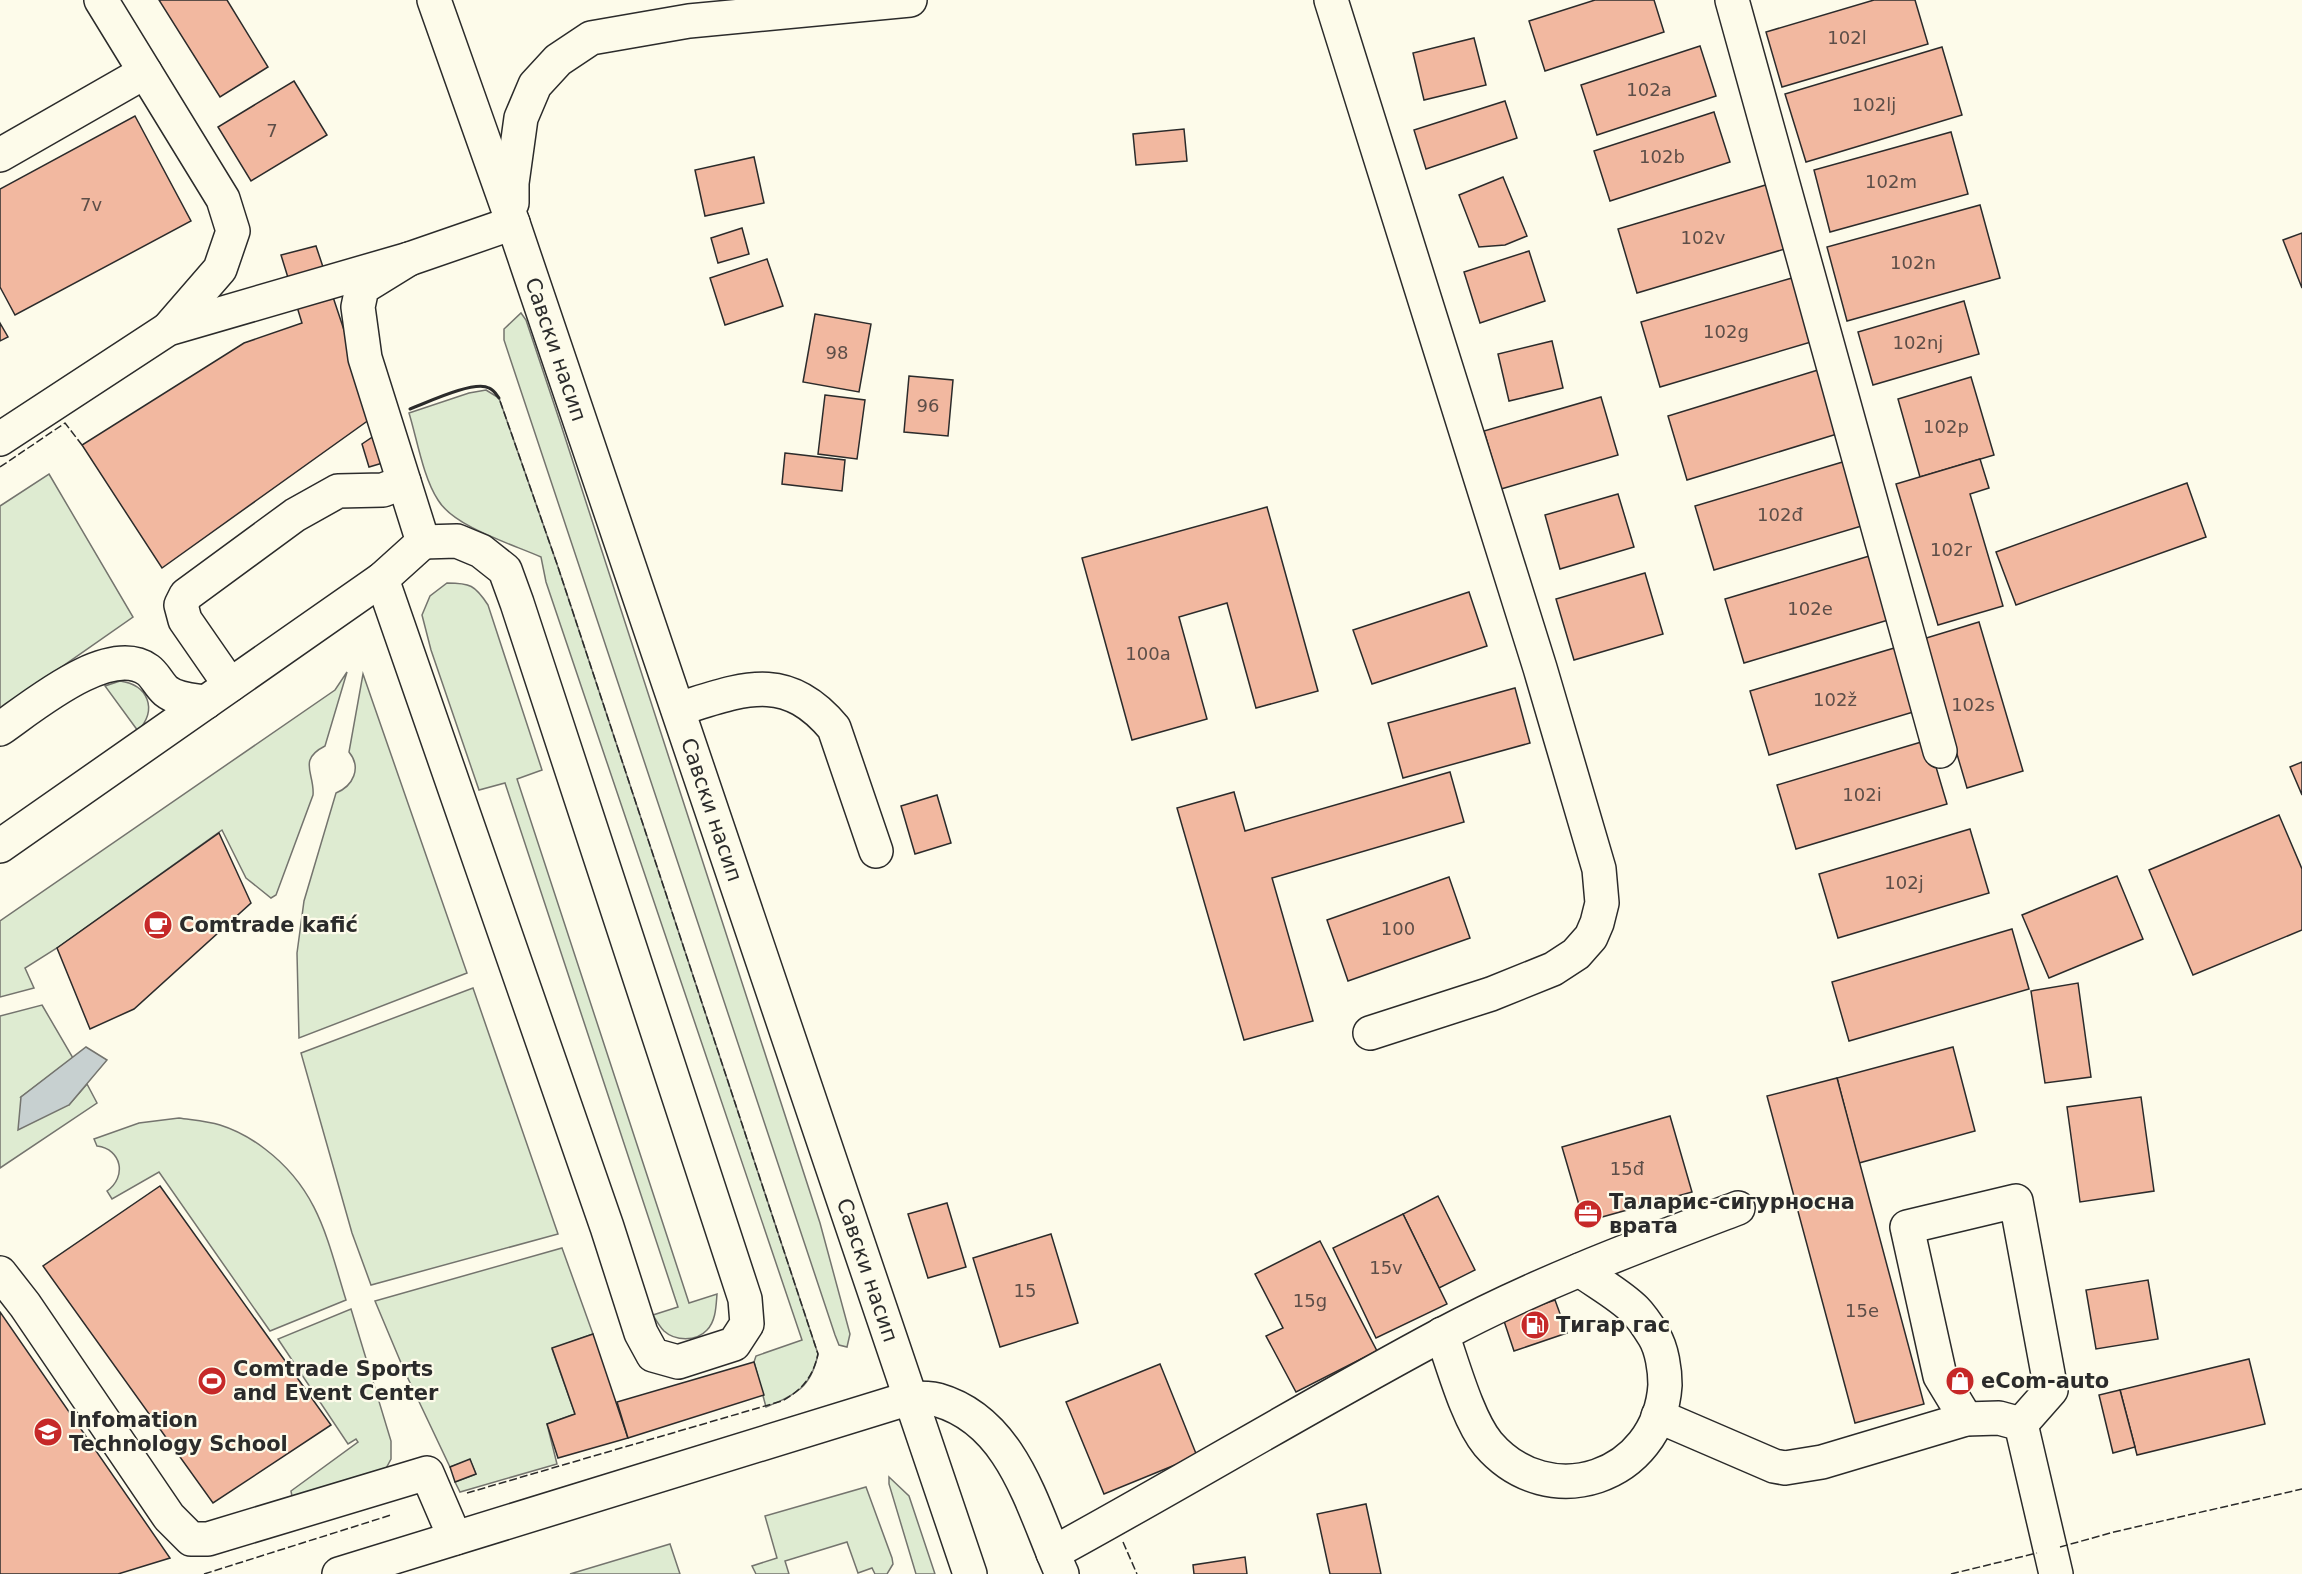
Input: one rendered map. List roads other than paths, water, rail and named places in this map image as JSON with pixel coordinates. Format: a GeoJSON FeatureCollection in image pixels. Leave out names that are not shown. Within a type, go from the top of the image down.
{"type":"FeatureCollection","features":[{"type":"Feature","properties":{"kind":"street"},"geometry":{"type":"LineString","coordinates":[[0,439],[168,329],[220,269],[233,231],[223,199],[101,0]]}},
{"type":"Feature","properties":{"kind":"street","name":"Савски насип"},"geometry":{"type":"LineString","coordinates":[[435,0],[513,223],[970,1574]]}},
{"type":"Feature","properties":{"kind":"street","name":"Савски насип"},"geometry":{"type":"LineString","coordinates":[[513,223],[512,183],[521,118],[535,85],[558,60],[591,38],[689,21],[910,0]]}},
{"type":"Feature","properties":{"kind":"street"},"geometry":{"type":"LineString","coordinates":[[1331,0],[1540,668],[1599,869],[1602,903],[1598,923],[1591,937],[1576,954],[1553,969],[1491,994],[1370,1033]]}},
{"type":"Feature","properties":{"kind":"street"},"geometry":{"type":"LineString","coordinates":[[1732,0],[1940,751]]}},
{"type":"Feature","properties":{"kind":"street"},"geometry":{"type":"LineString","coordinates":[[0,155],[145,72]]}},
{"type":"Feature","properties":{"kind":"street"},"geometry":{"type":"LineString","coordinates":[[168,329],[409,259],[513,223]]}},
{"type":"Feature","properties":{"kind":"street"},"geometry":{"type":"LineString","coordinates":[[409,259],[362,288],[358,307],[365,358],[423,542]]}},
{"type":"Feature","properties":{"kind":"street"},"geometry":{"type":"LineString","coordinates":[[218,693],[185,620],[181,605],[186,595],[295,515],[338,491],[383,490],[404,482]]}},
{"type":"Feature","properties":{"kind":"street"},"geometry":{"type":"LineString","coordinates":[[0,846],[382,579],[423,542],[457,541],[481,551],[505,570],[513,592],[745,1299],[747,1324],[734,1344],[678,1362],[653,1355],[641,1333],[607,1227],[382,579]]}},
{"type":"Feature","properties":{"kind":"street"},"geometry":{"type":"LineString","coordinates":[[0,729],[86,672],[113,664],[133,662],[149,670],[166,691],[185,700],[218,693]]}},
{"type":"Feature","properties":{"kind":"street"},"geometry":{"type":"LineString","coordinates":[[678,709],[750,688],[778,690],[802,698],[822,713],[834,728],[876,851]]}},
{"type":"Feature","properties":{"kind":"street"},"geometry":{"type":"LineString","coordinates":[[1966,1419],[1940,1376],[1907,1227],[2016,1202],[2052,1390],[2021,1424]]}},
{"type":"Feature","properties":{"kind":"street"},"geometry":{"type":"LineString","coordinates":[[339,1574],[910,1398],[936,1400],[959,1408],[976,1418],[1002,1444],[1017,1468],[1057,1564],[1442,1334],[1580,1270],[1738,1208]]}},
{"type":"Feature","properties":{"kind":"street"},"geometry":{"type":"LineString","coordinates":[[1442,1334],[1472,1416],[1487,1443],[1510,1464],[1539,1478],[1570,1482],[1600,1475],[1628,1460],[1650,1437],[1663,1406],[1665,1371],[1656,1339],[1636,1311],[1580,1270]]}},
{"type":"Feature","properties":{"kind":"street"},"geometry":{"type":"LineString","coordinates":[[0,1273],[25,1305],[169,1517],[191,1539],[208,1539],[234,1532],[427,1473],[455,1538]]}},
{"type":"Feature","properties":{"kind":"street"},"geometry":{"type":"LineString","coordinates":[[1658,1416],[1774,1466],[1785,1468],[1822,1462],[1966,1419],[1999,1418],[2021,1424]]}},
{"type":"Feature","properties":{"kind":"street"},"geometry":{"type":"LineString","coordinates":[[2021,1424],[2056,1574]]}},
{"type":"Feature","properties":{"kind":"place","name":"Comtrade kafić"},"geometry":{"type":"Point","coordinates":[158,925]}},
{"type":"Feature","properties":{"kind":"place","name":"Таларис-сигурносна врата"},"geometry":{"type":"Point","coordinates":[1588,1214]}},
{"type":"Feature","properties":{"kind":"place","name":"Тигар гас"},"geometry":{"type":"Point","coordinates":[1535,1325]}},
{"type":"Feature","properties":{"kind":"place","name":"Comtrade Sports and Event Center"},"geometry":{"type":"Point","coordinates":[212,1381]}},
{"type":"Feature","properties":{"kind":"place","name":"eCom-auto"},"geometry":{"type":"Point","coordinates":[1960,1381]}},
{"type":"Feature","properties":{"kind":"place","name":"Infomation Technology School"},"geometry":{"type":"Point","coordinates":[48,1432]}}]}
